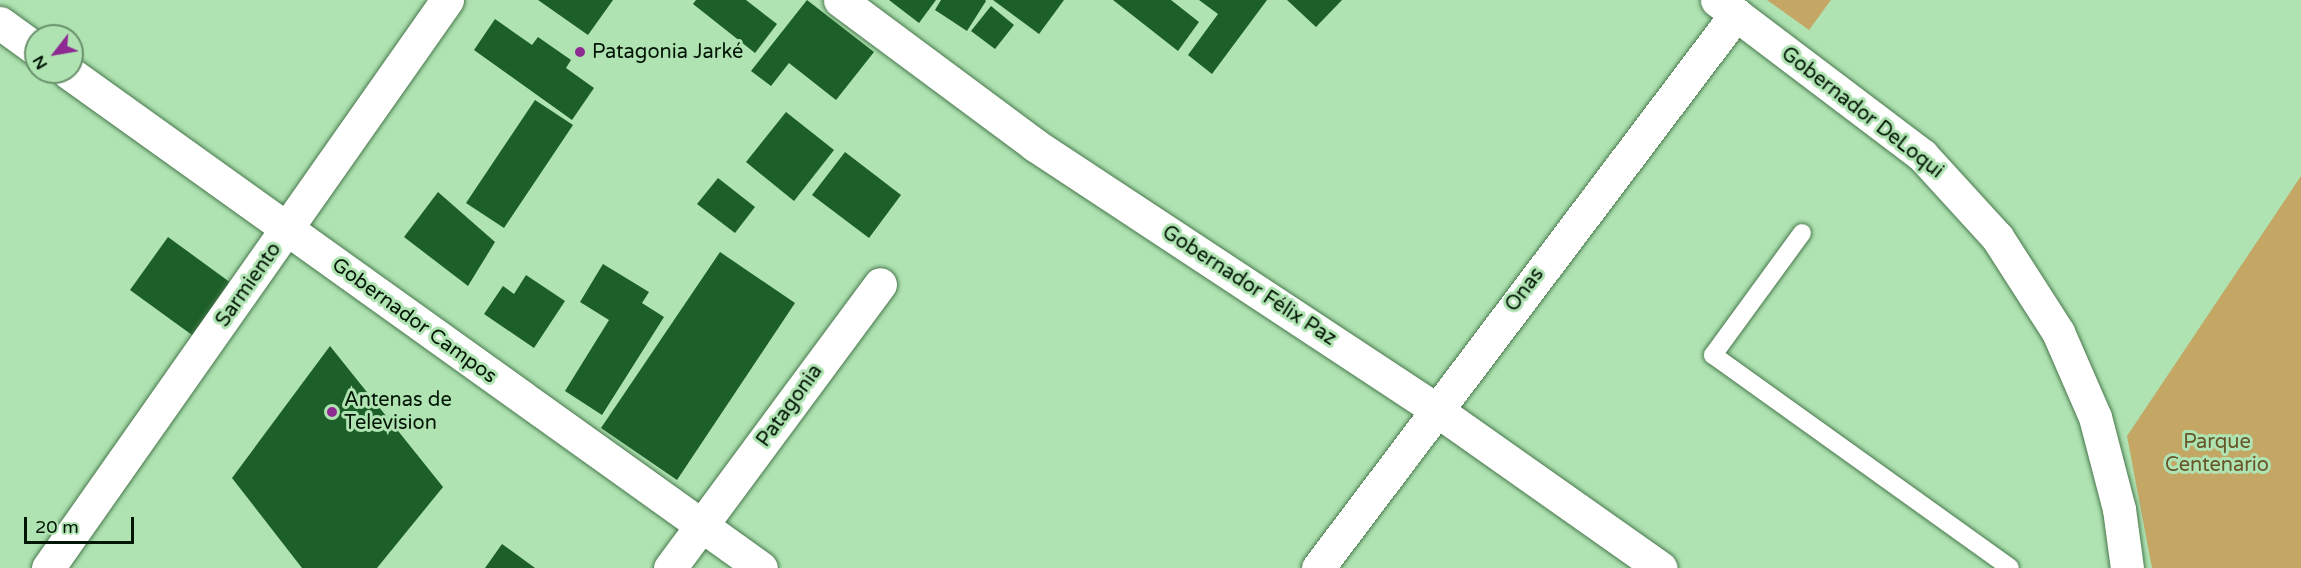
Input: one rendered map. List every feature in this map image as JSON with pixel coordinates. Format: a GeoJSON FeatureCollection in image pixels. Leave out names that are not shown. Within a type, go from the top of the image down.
{"type":"FeatureCollection","features":[{"type":"Feature","properties":{"kind":"street","name":"Sarmiento"},"geometry":{"type":"LineString","coordinates":[[48,568],[287,231],[447,0]]}},
{"type":"Feature","properties":{"kind":"street","name":"Gobernador Félix Paz"},"geometry":{"type":"LineString","coordinates":[[840,0],[1035,145],[1435,409],[1660,568]]}},
{"type":"Feature","properties":{"kind":"street","name":"Onas"},"geometry":{"type":"LineString","coordinates":[[1318,568],[1726,7]]}},
{"type":"Feature","properties":{"kind":"street","name":"Gobernador DeLoqui"},"geometry":{"type":"LineString","coordinates":[[1726,7],[1922,155],[1997,237],[2058,332],[2095,417],[2119,509],[2127,568]]}},
{"type":"Feature","properties":{"kind":"street"},"geometry":{"type":"LineString","coordinates":[[0,23],[24,40]]}},
{"type":"Feature","properties":{"kind":"street","name":"Gobernador Campos"},"geometry":{"type":"LineString","coordinates":[[84,84],[761,568]]}},
{"type":"Feature","properties":{"kind":"street","name":"Patagonia"},"geometry":{"type":"LineString","coordinates":[[670,568],[880,284]]}},
{"type":"Feature","properties":{"kind":"lane"},"geometry":{"type":"LineString","coordinates":[[1802,233],[1713,355],[2010,568]]}},
{"type":"Feature","properties":{"kind":"green space"},"geometry":{"type":"Polygon","coordinates":[[[1767,0],[1831,0],[1809,30],[1767,0]]]}},
{"type":"Feature","properties":{"kind":"green space","name":"Parque Centenario"},"geometry":{"type":"Polygon","coordinates":[[[2301,176],[2301,568],[2152,568],[2127,436],[2301,176]]]}},
{"type":"Feature","properties":{"kind":"building"},"geometry":{"type":"Polygon","coordinates":[[[538,0],[613,0],[588,35],[538,0]]]}},
{"type":"Feature","properties":{"kind":"building"},"geometry":{"type":"Polygon","coordinates":[[[696,0],[746,0],[777,24],[755,53],[693,4],[696,0]]]}},
{"type":"Feature","properties":{"kind":"building"},"geometry":{"type":"Polygon","coordinates":[[[807,0],[874,52],[836,100],[789,63],[771,86],[751,71],[807,0]]]}},
{"type":"Feature","properties":{"kind":"building"},"geometry":{"type":"Polygon","coordinates":[[[889,0],[936,0],[919,23],[889,0]]]}},
{"type":"Feature","properties":{"kind":"building"},"geometry":{"type":"Polygon","coordinates":[[[941,0],[986,1],[967,31],[935,10],[941,0]]]}},
{"type":"Feature","properties":{"kind":"building"},"geometry":{"type":"Polygon","coordinates":[[[993,0],[1064,0],[1039,34],[993,0]]]}},
{"type":"Feature","properties":{"kind":"building"},"geometry":{"type":"Polygon","coordinates":[[[1113,0],[1171,0],[1199,22],[1178,51],[1113,0]]]}},
{"type":"Feature","properties":{"kind":"building"},"geometry":{"type":"Polygon","coordinates":[[[1199,0],[1267,0],[1212,74],[1188,55],[1218,14],[1199,0]]]}},
{"type":"Feature","properties":{"kind":"building"},"geometry":{"type":"Polygon","coordinates":[[[1287,0],[1342,0],[1316,27],[1287,0]]]}},
{"type":"Feature","properties":{"kind":"building"},"geometry":{"type":"Polygon","coordinates":[[[991,6],[1014,25],[995,49],[971,31],[991,6]]]}},
{"type":"Feature","properties":{"kind":"building"},"geometry":{"type":"Polygon","coordinates":[[[495,19],[532,45],[538,37],[571,60],[566,68],[594,88],[572,120],[474,50],[495,19]]]}},
{"type":"Feature","properties":{"kind":"building"},"geometry":{"type":"Polygon","coordinates":[[[535,100],[573,125],[504,228],[466,203],[535,100]]]}},
{"type":"Feature","properties":{"kind":"building"},"geometry":{"type":"Polygon","coordinates":[[[786,112],[834,150],[794,201],[746,162],[786,112]]]}},
{"type":"Feature","properties":{"kind":"building"},"geometry":{"type":"Polygon","coordinates":[[[845,152],[901,195],[869,238],[812,195],[845,152]]]}},
{"type":"Feature","properties":{"kind":"building"},"geometry":{"type":"Polygon","coordinates":[[[718,178],[755,207],[735,233],[697,204],[718,178]]]}},
{"type":"Feature","properties":{"kind":"building"},"geometry":{"type":"Polygon","coordinates":[[[438,192],[495,242],[468,286],[404,237],[438,192]]]}},
{"type":"Feature","properties":{"kind":"building"},"geometry":{"type":"Polygon","coordinates":[[[168,237],[231,283],[192,335],[130,290],[168,237]]]}},
{"type":"Feature","properties":{"kind":"building"},"geometry":{"type":"Polygon","coordinates":[[[720,252],[795,303],[677,480],[601,428],[720,252]]]}},
{"type":"Feature","properties":{"kind":"building"},"geometry":{"type":"Polygon","coordinates":[[[603,264],[649,292],[642,303],[664,317],[602,415],[565,391],[609,320],[580,302],[603,264]]]}},
{"type":"Feature","properties":{"kind":"building"},"geometry":{"type":"Polygon","coordinates":[[[526,275],[565,301],[534,348],[484,314],[503,286],[514,294],[526,275]]]}},
{"type":"Feature","properties":{"kind":"building","name":"Antenas de Television"},"geometry":{"type":"Polygon","coordinates":[[[330,346],[443,487],[377,568],[302,568],[232,478],[330,346]]]}},
{"type":"Feature","properties":{"kind":"building"},"geometry":{"type":"Polygon","coordinates":[[[502,544],[535,568],[485,568],[502,544]]]}},
{"type":"Feature","properties":{"kind":"place","name":"Patagonia Jarké"},"geometry":{"type":"Point","coordinates":[580,52]}},
{"type":"Feature","properties":{"kind":"place","name":"Antenas de Television"},"geometry":{"type":"Point","coordinates":[332,412]}}]}
